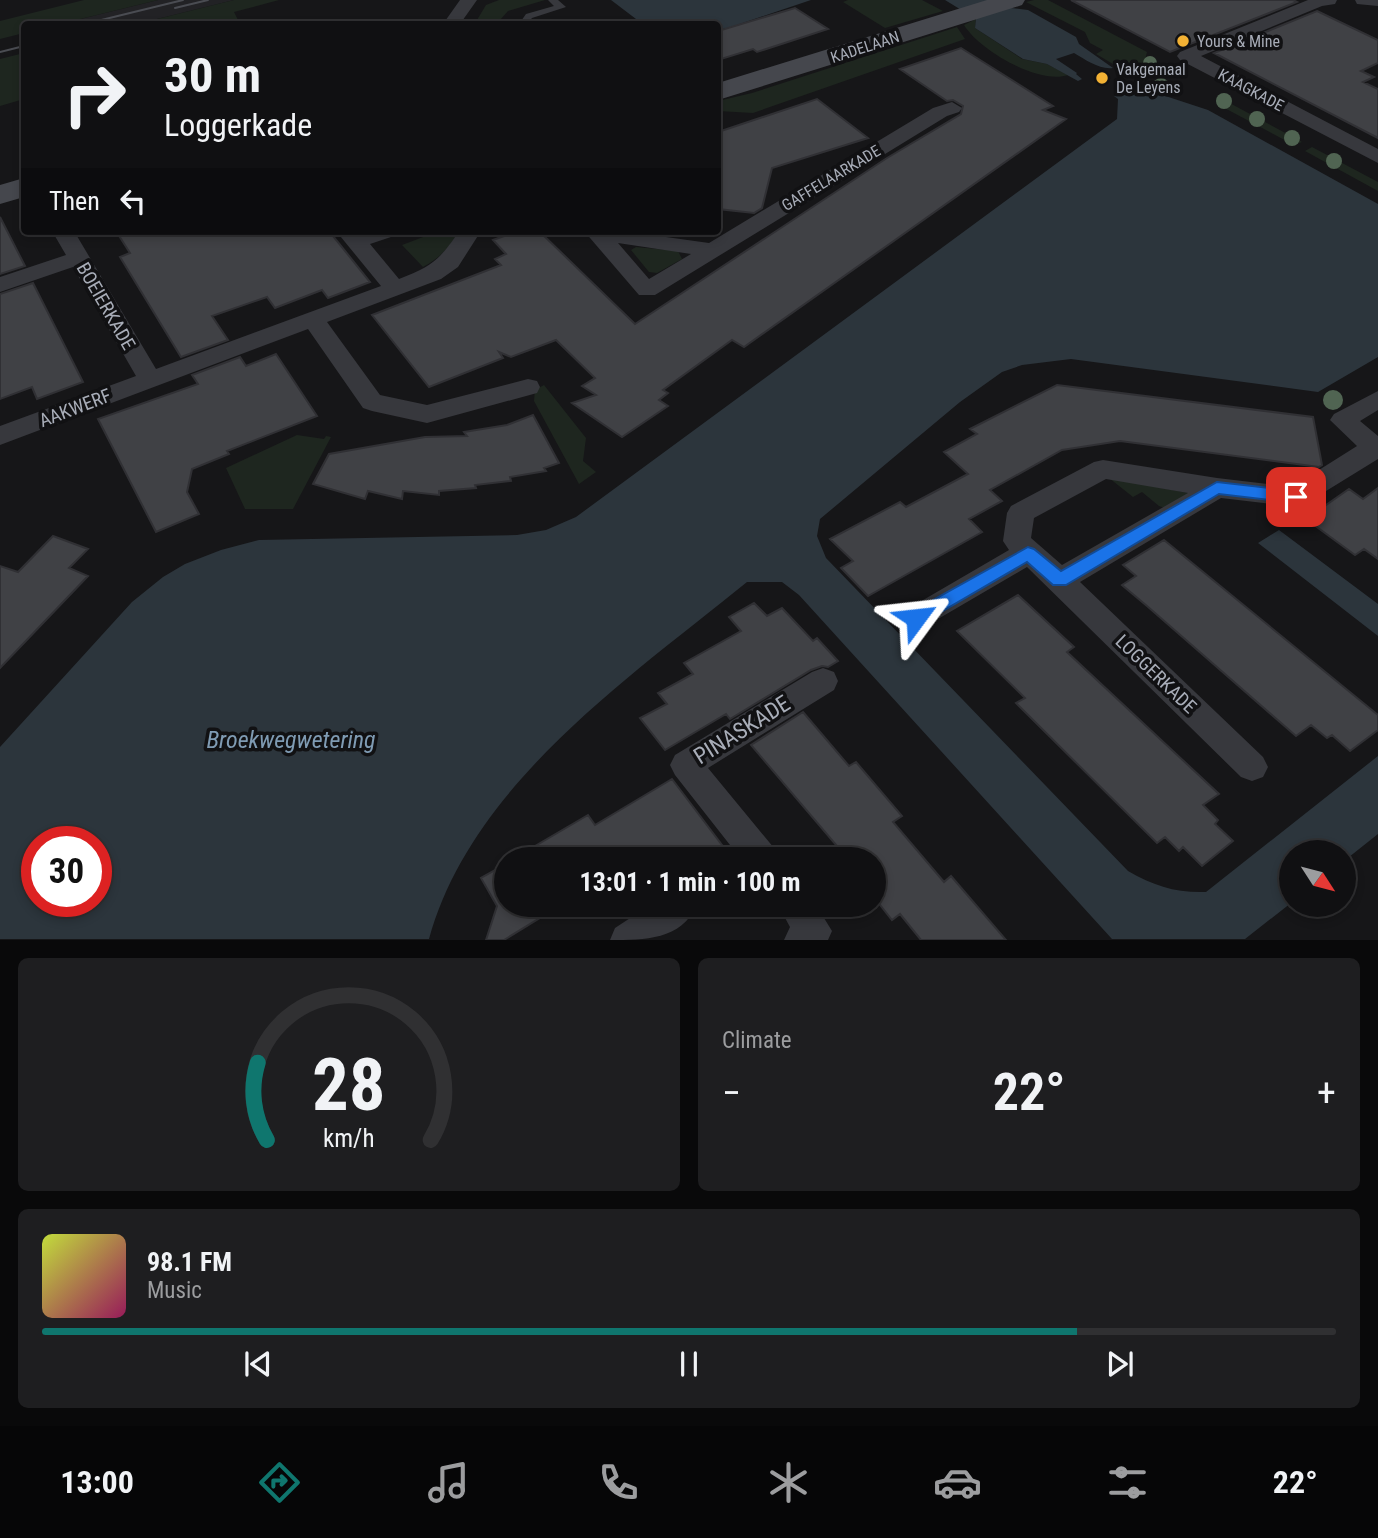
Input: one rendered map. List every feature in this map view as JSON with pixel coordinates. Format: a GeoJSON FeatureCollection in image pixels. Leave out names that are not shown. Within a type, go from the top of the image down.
{"type":"FeatureCollection","features":[{"type":"Feature","properties":{"kind":"street"},"geometry":{"type":"LineString","coordinates":[[452,21],[469,0]]}},
{"type":"Feature","properties":{"kind":"street","name":"KADELAAN"},"geometry":{"type":"LineString","coordinates":[[721,91],[1013,0]]}},
{"type":"Feature","properties":{"kind":"street","name":"KAAGKADE"},"geometry":{"type":"LineString","coordinates":[[1329,0],[1318,2],[1186,56],[1378,158]]}},
{"type":"Feature","properties":{"kind":"street"},"geometry":{"type":"LineString","coordinates":[[1363,0],[1378,1]]}},
{"type":"Feature","properties":{"kind":"street","name":"GAFFELAARKADE"},"geometry":{"type":"LineString","coordinates":[[599,235],[648,290],[940,112],[952,108]]}},
{"type":"Feature","properties":{"kind":"street"},"geometry":{"type":"LineString","coordinates":[[0,195],[21,188]]}},
{"type":"Feature","properties":{"kind":"street","name":"BOEIERKADE"},"geometry":{"type":"LineString","coordinates":[[66,235],[150,380]]}},
{"type":"Feature","properties":{"kind":"street","name":"AAKWERF"},"geometry":{"type":"LineString","coordinates":[[0,436],[433,274],[450,262],[467,235]]}},
{"type":"Feature","properties":{"kind":"street","name":"GAFFELAARKADE"},"geometry":{"type":"LineString","coordinates":[[610,235],[711,250]]}},
{"type":"Feature","properties":{"kind":"street"},"geometry":{"type":"LineString","coordinates":[[351,236],[395,288]]}},
{"type":"Feature","properties":{"kind":"street"},"geometry":{"type":"LineString","coordinates":[[0,285],[78,258]]}},
{"type":"Feature","properties":{"kind":"street"},"geometry":{"type":"LineString","coordinates":[[313,319],[372,402],[427,414],[528,387]]}},
{"type":"Feature","properties":{"kind":"street"},"geometry":{"type":"LineString","coordinates":[[916,618],[1028,553],[1017,541],[1021,513],[1102,469],[1217,488],[1296,497],[1376,449],[1343,420],[1378,399]]}},
{"type":"Feature","properties":{"kind":"street"},"geometry":{"type":"LineString","coordinates":[[1059,580],[1217,488]]}},
{"type":"Feature","properties":{"kind":"street","name":"LOGGERKADE"},"geometry":{"type":"LineString","coordinates":[[1028,553],[1252,767]]}},
{"type":"Feature","properties":{"kind":"street","name":"PINASKADE"},"geometry":{"type":"LineString","coordinates":[[748,847],[686,765],[823,681]]}},
{"type":"Feature","properties":{"kind":"street"},"geometry":{"type":"LineString","coordinates":[[628,940],[662,917]]}},
{"type":"Feature","properties":{"kind":"street"},"geometry":{"type":"LineString","coordinates":[[802,940],[814,931],[804,917]]}},
{"type":"Feature","properties":{"kind":"lane"},"geometry":{"type":"LineString","coordinates":[[525,21],[529,16],[561,7],[552,0]]}},
{"type":"Feature","properties":{"kind":"shaded area"},"geometry":{"type":"Polygon","coordinates":[[[84,0],[158,0],[72,21],[21,21],[21,34],[0,39],[0,21],[84,0]]]}},
{"type":"Feature","properties":{"kind":"shaded area"},"geometry":{"type":"Polygon","coordinates":[[[158,0],[234,0],[149,21],[72,21],[158,0]]]}},
{"type":"Feature","properties":{"kind":"shaded area"},"geometry":{"type":"Polygon","coordinates":[[[234,0],[279,0],[234,12],[238,21],[149,21],[234,0]]]}},
{"type":"Feature","properties":{"kind":"shaded area"},"geometry":{"type":"Polygon","coordinates":[[[499,0],[545,0],[508,11],[500,20],[513,21],[477,20],[486,5],[499,0]]]}},
{"type":"Feature","properties":{"kind":"shaded area"},"geometry":{"type":"Polygon","coordinates":[[[922,0],[943,11],[885,28],[843,2],[922,0]]]}},
{"type":"Feature","properties":{"kind":"shaded area"},"geometry":{"type":"Polygon","coordinates":[[[1048,0],[1147,52],[1142,71],[1113,64],[1096,54],[1103,50],[1090,43],[1085,32],[1026,2],[1048,0]]]}},
{"type":"Feature","properties":{"kind":"shaded area"},"geometry":{"type":"Polygon","coordinates":[[[976,19],[975,28],[1022,59],[1047,64],[1068,75],[1042,75],[996,54],[982,45],[964,25],[976,19]]]}},
{"type":"Feature","properties":{"kind":"shaded area"},"geometry":{"type":"Polygon","coordinates":[[[957,27],[965,39],[753,113],[721,111],[721,100],[752,93],[957,27]]]}},
{"type":"Feature","properties":{"kind":"shaded area"},"geometry":{"type":"Polygon","coordinates":[[[21,54],[21,100],[0,106],[0,59],[21,54]]]}},
{"type":"Feature","properties":{"kind":"shaded area"},"geometry":{"type":"Polygon","coordinates":[[[1224,100],[1302,142],[1294,145],[1217,104],[1224,100]]]}},
{"type":"Feature","properties":{"kind":"shaded area"},"geometry":{"type":"Polygon","coordinates":[[[1312,147],[1378,182],[1378,191],[1305,151],[1312,147]]]}},
{"type":"Feature","properties":{"kind":"shaded area"},"geometry":{"type":"Polygon","coordinates":[[[428,235],[456,235],[444,252],[423,267],[402,245],[428,235]]]}},
{"type":"Feature","properties":{"kind":"shaded area"},"geometry":{"type":"Polygon","coordinates":[[[636,247],[678,251],[682,259],[657,273],[649,272],[631,250],[636,247]]]}},
{"type":"Feature","properties":{"kind":"shaded area"},"geometry":{"type":"Polygon","coordinates":[[[544,385],[586,438],[583,461],[596,472],[579,484],[534,401],[535,390],[544,385]]]}},
{"type":"Feature","properties":{"kind":"shaded area"},"geometry":{"type":"Polygon","coordinates":[[[297,435],[324,439],[326,436],[331,437],[293,509],[245,509],[226,468],[297,435]]]}},
{"type":"Feature","properties":{"kind":"shaded area"},"geometry":{"type":"Polygon","coordinates":[[[1109,478],[1193,494],[1168,509],[1159,506],[1142,492],[1133,497],[1109,478]]]}},
{"type":"Feature","properties":{"kind":"water"},"geometry":{"type":"Polygon","coordinates":[[[611,0],[811,0],[725,29],[721,28],[721,21],[636,19],[611,0]]]}},
{"type":"Feature","properties":{"kind":"water"},"geometry":{"type":"Polygon","coordinates":[[[945,0],[997,0],[1011,8],[1028,10],[1076,37],[1079,44],[1113,68],[1098,66],[1074,53],[1056,59],[1077,73],[1082,79],[1078,81],[1047,64],[1023,59],[975,28],[976,19],[945,0]]]}},
{"type":"Feature","properties":{"kind":"water","name":"Broekwegwetering"},"geometry":{"type":"Polygon","coordinates":[[[1138,87],[1208,110],[1378,204],[1378,357],[1318,392],[1071,359],[1022,365],[1002,372],[960,402],[820,519],[817,536],[826,558],[1128,871],[1147,881],[1175,890],[1206,892],[1378,756],[1378,834],[1356,851],[1356,840],[1279,840],[1279,912],[1245,939],[1112,939],[799,595],[782,582],[747,582],[606,697],[560,739],[517,784],[480,832],[450,883],[429,939],[0,939],[0,747],[132,602],[163,577],[185,564],[221,550],[259,540],[517,535],[546,530],[576,517],[1117,119],[1118,99],[1114,96],[1138,87]]]}},
{"type":"Feature","properties":{"kind":"water"},"geometry":{"type":"Polygon","coordinates":[[[1279,530],[1378,604],[1378,636],[1258,543],[1279,530]]]}},
{"type":"Feature","properties":{"kind":"building"},"geometry":{"type":"Polygon","coordinates":[[[1071,0],[1293,0],[1297,2],[1170,52],[1071,0]]]}},
{"type":"Feature","properties":{"kind":"building"},"geometry":{"type":"Polygon","coordinates":[[[795,8],[828,29],[757,52],[753,49],[721,59],[721,30],[795,8]]]}},
{"type":"Feature","properties":{"kind":"building"},"geometry":{"type":"Polygon","coordinates":[[[1317,11],[1378,40],[1378,63],[1361,71],[1374,77],[1363,82],[1378,89],[1378,138],[1214,53],[1317,11]]]}},
{"type":"Feature","properties":{"kind":"building"},"geometry":{"type":"Polygon","coordinates":[[[961,48],[1053,106],[1043,110],[1066,119],[744,347],[732,340],[663,390],[668,393],[659,400],[668,406],[622,437],[572,403],[596,395],[582,386],[595,378],[556,340],[511,357],[499,352],[503,358],[429,387],[372,315],[501,265],[495,259],[506,254],[493,240],[507,235],[543,235],[635,324],[887,158],[961,114],[963,106],[953,100],[947,101],[900,69],[961,48]]]}},
{"type":"Feature","properties":{"kind":"building"},"geometry":{"type":"Polygon","coordinates":[[[817,99],[868,138],[772,168],[762,208],[754,213],[721,209],[721,131],[817,99]]]}},
{"type":"Feature","properties":{"kind":"building"},"geometry":{"type":"Polygon","coordinates":[[[0,217],[25,266],[0,274],[0,217]]]}},
{"type":"Feature","properties":{"kind":"building"},"geometry":{"type":"Polygon","coordinates":[[[119,235],[332,235],[370,282],[328,298],[322,290],[275,308],[267,297],[212,316],[228,340],[181,357],[120,257],[130,253],[119,235]]]}},
{"type":"Feature","properties":{"kind":"building"},"geometry":{"type":"Polygon","coordinates":[[[33,283],[83,382],[37,399],[32,387],[0,399],[0,294],[33,283]]]}},
{"type":"Feature","properties":{"kind":"building"},"geometry":{"type":"Polygon","coordinates":[[[276,354],[317,416],[227,451],[229,454],[192,469],[187,492],[199,514],[156,532],[98,419],[198,384],[192,375],[240,357],[246,366],[276,354]]]}},
{"type":"Feature","properties":{"kind":"building"},"geometry":{"type":"Polygon","coordinates":[[[1057,385],[1313,417],[1322,465],[1319,467],[1120,441],[1062,450],[990,490],[1002,501],[969,519],[982,532],[868,596],[841,568],[853,561],[830,539],[900,502],[906,507],[968,474],[944,452],[977,434],[970,429],[1057,385]]]}},
{"type":"Feature","properties":{"kind":"building"},"geometry":{"type":"Polygon","coordinates":[[[533,415],[559,463],[544,468],[546,471],[510,477],[511,481],[475,485],[476,488],[439,491],[439,495],[403,491],[402,499],[368,491],[365,499],[313,484],[329,454],[425,437],[467,436],[464,432],[507,425],[533,415]]]}},
{"type":"Feature","properties":{"kind":"building"},"geometry":{"type":"Polygon","coordinates":[[[1378,488],[1378,559],[1364,549],[1355,555],[1306,519],[1349,489],[1363,499],[1378,488]]]}},
{"type":"Feature","properties":{"kind":"building"},"geometry":{"type":"Polygon","coordinates":[[[53,536],[88,549],[69,568],[88,576],[0,668],[0,566],[18,572],[53,536]]]}},
{"type":"Feature","properties":{"kind":"building"},"geometry":{"type":"Polygon","coordinates":[[[1164,540],[1378,715],[1378,730],[1350,751],[1332,735],[1327,738],[1311,725],[1296,736],[1122,585],[1136,576],[1123,565],[1164,540]]]}},
{"type":"Feature","properties":{"kind":"building"},"geometry":{"type":"Polygon","coordinates":[[[1018,595],[1074,647],[1067,652],[1219,794],[1203,805],[1218,820],[1215,824],[1233,841],[1202,866],[1183,847],[1179,851],[1165,837],[1157,843],[1016,703],[1025,698],[957,631],[1018,595]]]}},
{"type":"Feature","properties":{"kind":"building"},"geometry":{"type":"Polygon","coordinates":[[[754,603],[767,616],[782,608],[813,641],[817,638],[838,661],[828,667],[811,670],[730,719],[726,714],[665,750],[640,718],[667,704],[658,693],[693,674],[684,663],[741,631],[729,617],[754,603]]]}},
{"type":"Feature","properties":{"kind":"building"},"geometry":{"type":"Polygon","coordinates":[[[803,712],[849,766],[856,762],[902,816],[893,822],[944,882],[951,876],[1006,940],[921,940],[900,914],[892,920],[886,912],[886,847],[838,847],[751,745],[803,712]]]}},
{"type":"Feature","properties":{"kind":"building"},"geometry":{"type":"Polygon","coordinates":[[[672,779],[723,847],[533,847],[588,815],[595,825],[672,779]]]}},
{"type":"Feature","properties":{"kind":"building"},"geometry":{"type":"Polygon","coordinates":[[[494,871],[494,901],[481,878],[494,871]]]}},
{"type":"Feature","properties":{"kind":"building"},"geometry":{"type":"Polygon","coordinates":[[[494,915],[541,917],[504,940],[486,940],[494,915]]]}},
{"type":"Feature","properties":{"kind":"tram line"},"geometry":{"type":"LineString","coordinates":[[97,21],[183,0]]}},
{"type":"Feature","properties":{"kind":"tram line"},"geometry":{"type":"LineString","coordinates":[[175,8],[208,0]]}},
{"type":"Feature","properties":{"kind":"tram line"},"geometry":{"type":"LineString","coordinates":[[0,52],[21,47]]}},
{"type":"Feature","properties":{"kind":"place","name":"Yours & Mine"},"geometry":{"type":"Point","coordinates":[1183,41]}},
{"type":"Feature","properties":{"kind":"place","name":"Vakgemaal De Leyens"},"geometry":{"type":"Point","coordinates":[1102,78]}},
{"type":"Feature","properties":{"kind":"route"},"geometry":{"type":"LineString","coordinates":[[916,618],[1028,553],[1059,580],[1217,488],[1296,497]]}}]}
